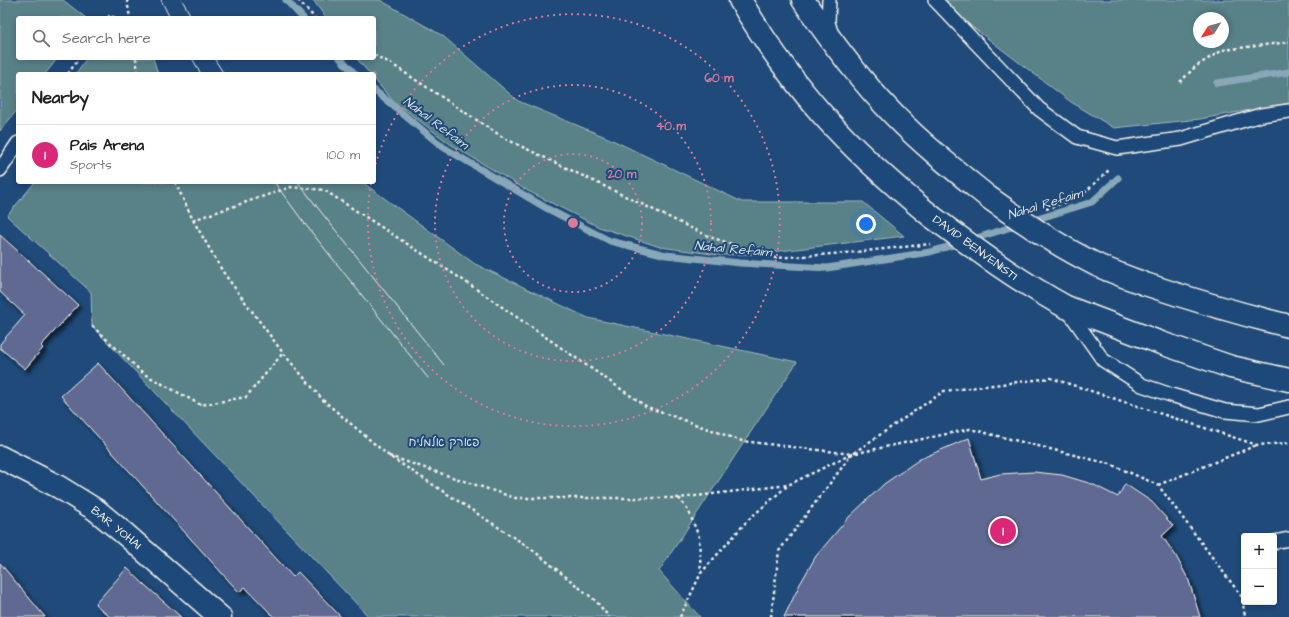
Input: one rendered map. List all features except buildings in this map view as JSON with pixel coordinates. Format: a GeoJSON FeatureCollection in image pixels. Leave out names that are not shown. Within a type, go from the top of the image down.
{"type":"FeatureCollection","features":[{"type":"Feature","properties":{"kind":"main road","name":"DAVID BENVENISTI"},"geometry":{"type":"LineString","coordinates":[[740,0],[787,71],[822,114],[851,145],[931,216],[1002,269],[1038,292],[1066,307],[1161,343],[1231,367],[1289,380]]}},
{"type":"Feature","properties":{"kind":"main road"},"geometry":{"type":"LineString","coordinates":[[803,0],[834,44],[893,115],[928,148],[988,197],[1027,225],[1098,265],[1145,284],[1239,314],[1289,326]]}},
{"type":"Feature","properties":{"kind":"main road","name":"BAR YOHAI"},"geometry":{"type":"LineString","coordinates":[[0,457],[59,487],[96,510],[220,617]]}},
{"type":"Feature","properties":{"kind":"lane"},"geometry":{"type":"LineString","coordinates":[[829,0],[828,22],[834,44]]}},
{"type":"Feature","properties":{"kind":"lane"},"geometry":{"type":"LineString","coordinates":[[935,0],[1039,109],[1077,137],[1117,148],[1181,139],[1261,115],[1289,111]]}},
{"type":"Feature","properties":{"kind":"lane"},"geometry":{"type":"LineString","coordinates":[[0,170],[16,146]]}},
{"type":"Feature","properties":{"kind":"lane"},"geometry":{"type":"LineString","coordinates":[[1066,307],[1103,360],[1142,385],[1225,411],[1259,414],[1289,406]]}},
{"type":"Feature","properties":{"kind":"lane"},"geometry":{"type":"LineString","coordinates":[[1277,541],[1289,539]]}},
{"type":"Feature","properties":{"kind":"path"},"geometry":{"type":"LineString","coordinates":[[127,0],[130,16]]}},
{"type":"Feature","properties":{"kind":"path"},"geometry":{"type":"LineString","coordinates":[[298,0],[313,16]]}},
{"type":"Feature","properties":{"kind":"path"},"geometry":{"type":"LineString","coordinates":[[1180,82],[1196,66],[1223,50],[1289,42]]}},
{"type":"Feature","properties":{"kind":"path"},"geometry":{"type":"LineString","coordinates":[[376,56],[390,63],[504,138],[710,237],[775,258],[846,253],[932,244]]}},
{"type":"Feature","properties":{"kind":"path"},"geometry":{"type":"LineString","coordinates":[[69,72],[78,60]]}},
{"type":"Feature","properties":{"kind":"path"},"geometry":{"type":"LineString","coordinates":[[136,60],[138,72]]}},
{"type":"Feature","properties":{"kind":"path"},"geometry":{"type":"LineString","coordinates":[[1042,210],[1080,197],[1109,170]]}},
{"type":"Feature","properties":{"kind":"path"},"geometry":{"type":"LineString","coordinates":[[176,184],[193,220],[223,272],[283,352],[324,401],[389,456],[530,548],[596,602],[609,617]]}},
{"type":"Feature","properties":{"kind":"path"},"geometry":{"type":"LineString","coordinates":[[193,220],[291,186],[324,190],[463,280],[647,407],[742,441],[852,454],[970,429],[1110,464],[1158,485],[1242,597],[1245,617]]}},
{"type":"Feature","properties":{"kind":"path"},"geometry":{"type":"LineString","coordinates":[[92,326],[144,374],[201,404],[246,397],[283,352]]}},
{"type":"Feature","properties":{"kind":"path"},"geometry":{"type":"LineString","coordinates":[[680,617],[701,573],[748,520],[788,485],[852,454],[944,391],[1051,378],[1257,445],[1289,443]]}},
{"type":"Feature","properties":{"kind":"path"},"geometry":{"type":"LineString","coordinates":[[1158,485],[1257,445]]}},
{"type":"Feature","properties":{"kind":"path"},"geometry":{"type":"LineString","coordinates":[[771,617],[780,551],[852,454]]}},
{"type":"Feature","properties":{"kind":"path"},"geometry":{"type":"LineString","coordinates":[[389,456],[516,498],[679,498],[788,485]]}},
{"type":"Feature","properties":{"kind":"path"},"geometry":{"type":"LineString","coordinates":[[679,498],[689,512],[699,537],[701,573]]}},
{"type":"Feature","properties":{"kind":"green space"},"geometry":{"type":"Polygon","coordinates":[[[0,0],[63,0],[83,16],[16,16],[16,60],[56,60],[47,72],[16,72],[16,111],[0,131],[0,0]]]}},
{"type":"Feature","properties":{"kind":"green space"},"geometry":{"type":"Polygon","coordinates":[[[313,0],[380,0],[443,36],[518,101],[608,138],[742,202],[863,202],[904,236],[755,254],[719,255],[660,247],[599,227],[528,191],[450,144],[392,100],[376,81],[376,72],[368,72],[358,60],[376,60],[376,16],[325,16],[313,0]]]}},
{"type":"Feature","properties":{"kind":"green space"},"geometry":{"type":"Polygon","coordinates":[[[937,0],[1289,0],[1289,103],[1200,119],[1114,128],[1071,102],[937,0]]]}},
{"type":"Feature","properties":{"kind":"green space"},"geometry":{"type":"Polygon","coordinates":[[[86,60],[154,60],[157,72],[76,72],[86,60]]]}},
{"type":"Feature","properties":{"kind":"green space","name":"פארק אלמליח"},"geometry":{"type":"Polygon","coordinates":[[[33,184],[365,184],[475,264],[588,318],[797,362],[659,571],[700,617],[369,617],[92,326],[91,292],[7,216],[33,184]]]}},
{"type":"Feature","properties":{"kind":"waterway","name":"Nahal Refaim"},"geometry":{"type":"LineString","coordinates":[[286,0],[301,16]]}},
{"type":"Feature","properties":{"kind":"waterway","name":"Nahal Refaim"},"geometry":{"type":"LineString","coordinates":[[342,60],[353,72]]}},
{"type":"Feature","properties":{"kind":"waterway","name":"Nahal Refaim"},"geometry":{"type":"LineString","coordinates":[[1217,83],[1289,72]]}},
{"type":"Feature","properties":{"kind":"waterway","name":"Nahal Refaim"},"geometry":{"type":"LineString","coordinates":[[376,92],[443,147],[546,208],[610,241],[666,255],[740,263],[827,268],[930,252],[960,243]]}},
{"type":"Feature","properties":{"kind":"waterway","name":"Nahal Refaim"},"geometry":{"type":"LineString","coordinates":[[1031,221],[1092,202],[1118,178]]}},
{"type":"Feature","properties":{"kind":"waterway","name":"Nahal Refaim"},"geometry":{"type":"LineString","coordinates":[[970,240],[1021,224]]}},
{"type":"Feature","properties":{"kind":"tram line"},"geometry":{"type":"LineString","coordinates":[[161,0],[169,16]]}},
{"type":"Feature","properties":{"kind":"tram line"},"geometry":{"type":"LineString","coordinates":[[182,0],[191,16]]}},
{"type":"Feature","properties":{"kind":"tram line"},"geometry":{"type":"LineString","coordinates":[[193,60],[200,72]]}},
{"type":"Feature","properties":{"kind":"tram line"},"geometry":{"type":"LineString","coordinates":[[215,60],[223,72]]}},
{"type":"Feature","properties":{"kind":"tram line"},"geometry":{"type":"LineString","coordinates":[[275,184],[305,224],[428,378]]}},
{"type":"Feature","properties":{"kind":"tram line"},"geometry":{"type":"LineString","coordinates":[[300,184],[444,365]]}},
{"type":"Feature","properties":{"kind":"place","name":"Pais Arena"},"geometry":{"type":"Point","coordinates":[1003,531]}}]}
